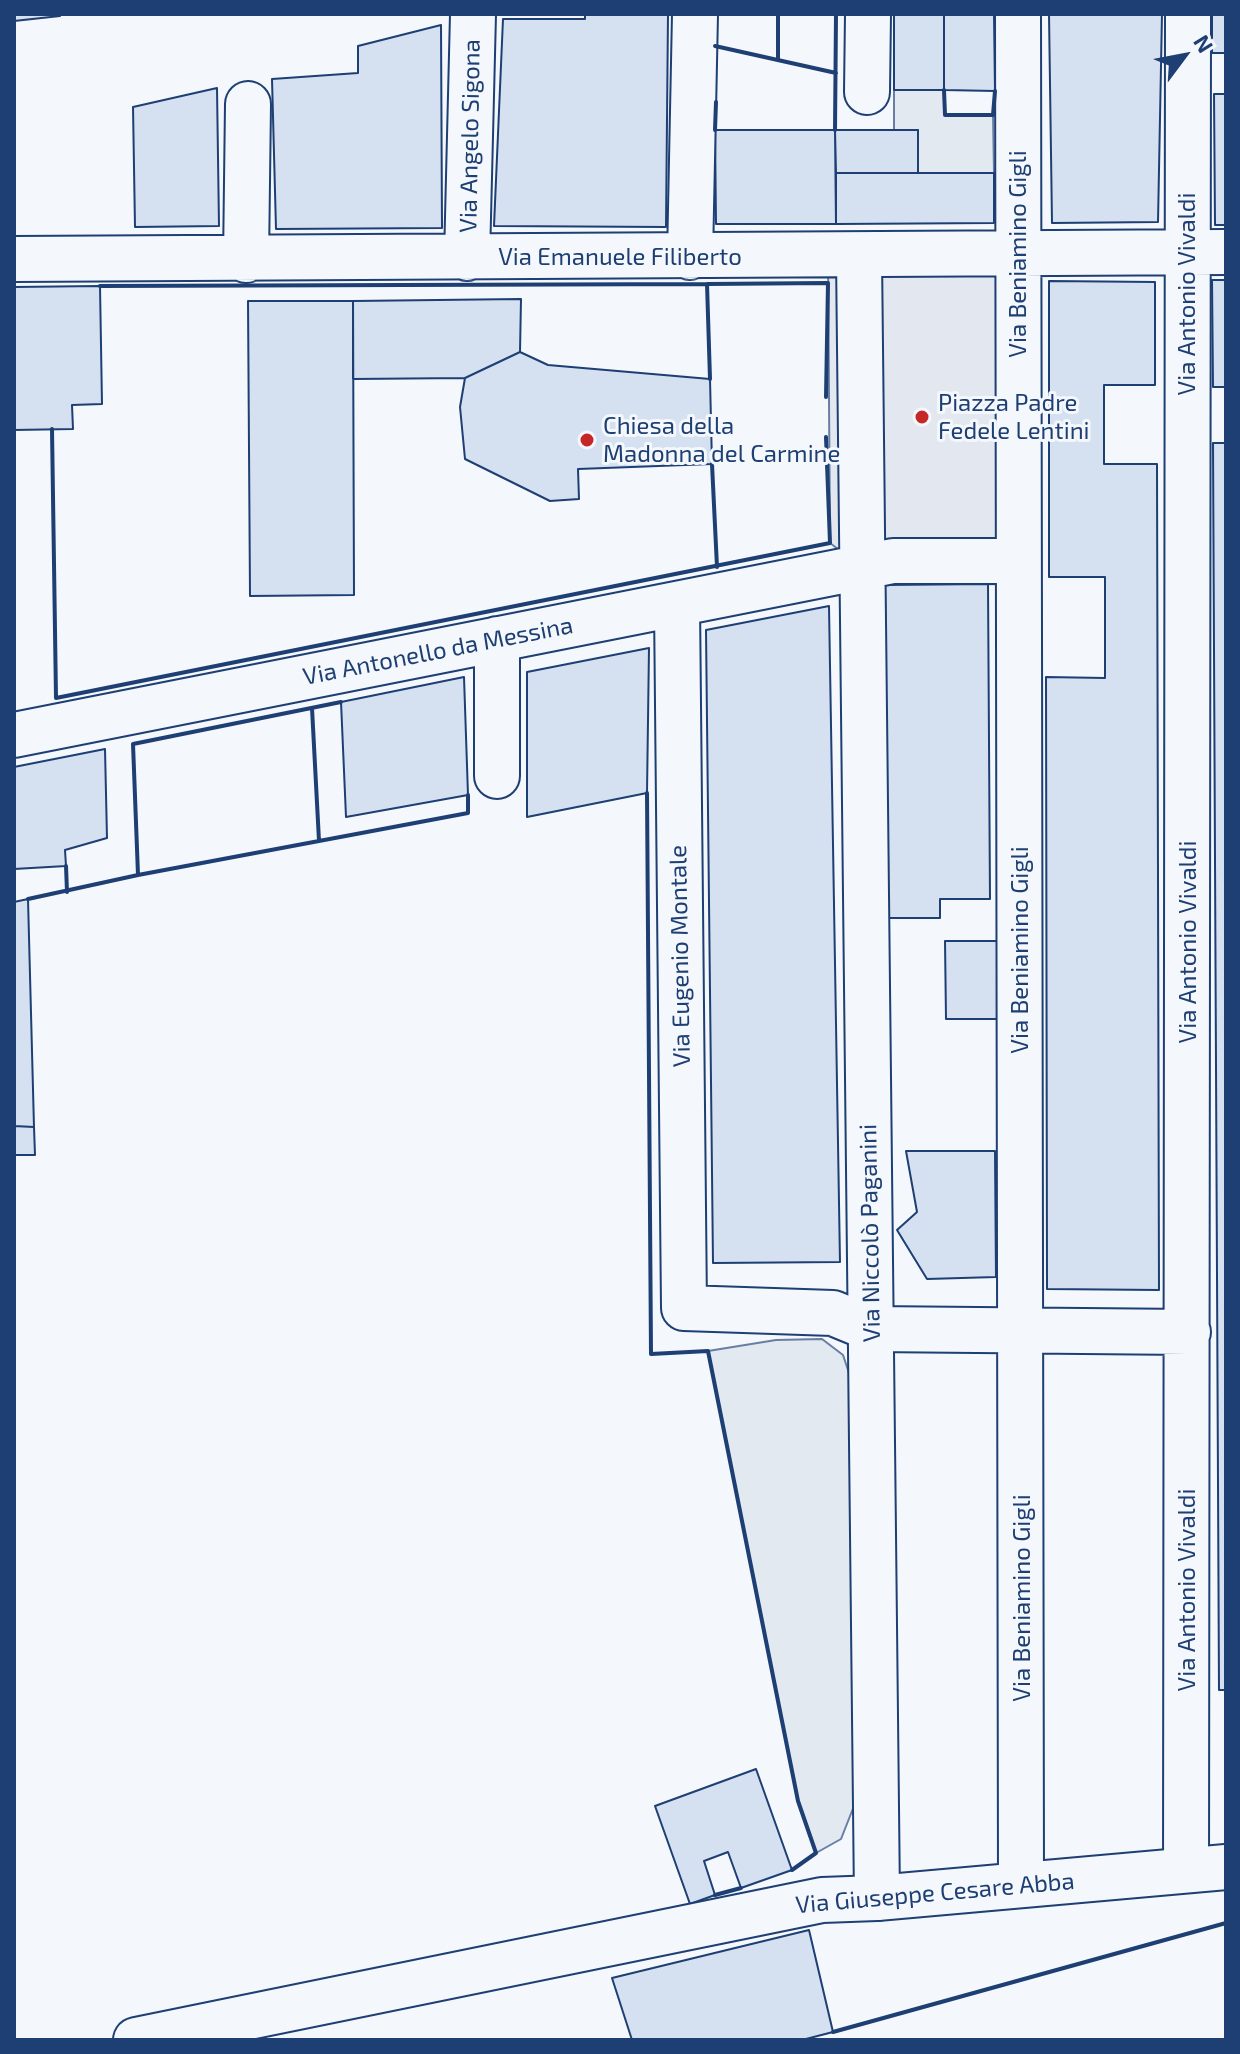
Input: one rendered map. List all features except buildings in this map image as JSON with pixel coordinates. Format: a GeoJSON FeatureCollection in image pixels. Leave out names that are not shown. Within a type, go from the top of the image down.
{"type":"FeatureCollection","features":[{"type":"Feature","properties":{"kind":"street","name":"Via Angelo Sigona"},"geometry":{"type":"LineString","coordinates":[[467,258],[473,14]]}},
{"type":"Feature","properties":{"kind":"street"},"geometry":{"type":"LineString","coordinates":[[690,257],[695,14]]}},
{"type":"Feature","properties":{"kind":"street"},"geometry":{"type":"LineString","coordinates":[[867,92],[868,14]]}},
{"type":"Feature","properties":{"kind":"street","name":"Via Beniamino Gigli"},"geometry":{"type":"LineString","coordinates":[[1018,14],[1021,1885]]}},
{"type":"Feature","properties":{"kind":"street","name":"Via Antonio Vivaldi"},"geometry":{"type":"LineString","coordinates":[[1188,14],[1206,252],[1188,1332],[1206,1869]]}},
{"type":"Feature","properties":{"kind":"street"},"geometry":{"type":"LineString","coordinates":[[246,260],[248,104]]}},
{"type":"Feature","properties":{"kind":"street","name":"Via Emanuele Filiberto"},"geometry":{"type":"LineString","coordinates":[[14,259],[1206,252]]}},
{"type":"Feature","properties":{"kind":"street","name":"Via Niccolò Paganini"},"geometry":{"type":"LineString","coordinates":[[859,256],[877,1898]]}},
{"type":"Feature","properties":{"kind":"street","name":"Via Antonello da Messina"},"geometry":{"type":"LineString","coordinates":[[14,735],[893,561],[1018,561]]}},
{"type":"Feature","properties":{"kind":"street","name":"Via Eugenio Montale"},"geometry":{"type":"LineString","coordinates":[[677,604],[684,1308],[833,1313],[872,1329]]}},
{"type":"Feature","properties":{"kind":"street"},"geometry":{"type":"LineString","coordinates":[[497,639],[497,776]]}},
{"type":"Feature","properties":{"kind":"street"},"geometry":{"type":"LineString","coordinates":[[872,1329],[1188,1332]]}},
{"type":"Feature","properties":{"kind":"street","name":"Via Giuseppe Cesare Abba"},"geometry":{"type":"LineString","coordinates":[[136,2040],[822,1900],[877,1898],[1206,1869]]}},
{"type":"Feature","properties":{"kind":"shaded area"},"geometry":{"type":"Polygon","coordinates":[[[894,90],[944,90],[945,115],[993,115],[994,173],[918,173],[918,130],[894,130],[894,90]]]}},
{"type":"Feature","properties":{"kind":"shaded area","name":"Piazza Padre Fedele Lentini"},"geometry":{"type":"Polygon","coordinates":[[[1018,254],[1019,584],[885,585],[830,543],[828,256],[1018,254]]]}},
{"type":"Feature","properties":{"kind":"shaded area"},"geometry":{"type":"Polygon","coordinates":[[[822,1339],[843,1355],[851,1379],[854,1806],[841,1839],[816,1853],[798,1801],[708,1351],[776,1340],[822,1339]]]}},
{"type":"Feature","properties":{"kind":"wall"},"geometry":{"type":"LineString","coordinates":[[778,14],[778,59]]}},
{"type":"Feature","properties":{"kind":"wall"},"geometry":{"type":"LineString","coordinates":[[835,130],[836,14]]}},
{"type":"Feature","properties":{"kind":"wall"},"geometry":{"type":"LineString","coordinates":[[715,46],[836,73]]}},
{"type":"Feature","properties":{"kind":"wall"},"geometry":{"type":"LineString","coordinates":[[944,90],[945,115],[993,115],[995,91]]}},
{"type":"Feature","properties":{"kind":"wall"},"geometry":{"type":"LineString","coordinates":[[715,130],[716,102]]}},
{"type":"Feature","properties":{"kind":"wall"},"geometry":{"type":"LineString","coordinates":[[707,284],[828,283],[826,397]]}},
{"type":"Feature","properties":{"kind":"wall"},"geometry":{"type":"LineString","coordinates":[[100,286],[707,284],[710,379]]}},
{"type":"Feature","properties":{"kind":"wall"},"geometry":{"type":"LineString","coordinates":[[52,429],[56,698],[830,543],[826,437]]}},
{"type":"Feature","properties":{"kind":"wall"},"geometry":{"type":"LineString","coordinates":[[712,464],[717,567]]}},
{"type":"Feature","properties":{"kind":"wall"},"geometry":{"type":"LineString","coordinates":[[28,899],[138,875],[133,744],[341,702]]}},
{"type":"Feature","properties":{"kind":"wall"},"geometry":{"type":"LineString","coordinates":[[312,708],[319,841]]}},
{"type":"Feature","properties":{"kind":"wall"},"geometry":{"type":"LineString","coordinates":[[647,793],[651,1354],[708,1351],[798,1801],[816,1853],[792,1870]]}},
{"type":"Feature","properties":{"kind":"wall"},"geometry":{"type":"LineString","coordinates":[[138,875],[468,813],[468,795]]}},
{"type":"Feature","properties":{"kind":"wall"},"geometry":{"type":"LineString","coordinates":[[66,866],[67,892]]}},
{"type":"Feature","properties":{"kind":"wall"},"geometry":{"type":"LineString","coordinates":[[715,1895],[741,1888]]}},
{"type":"Feature","properties":{"kind":"wall"},"geometry":{"type":"LineString","coordinates":[[833,2032],[1226,1923]]}},
{"type":"Feature","properties":{"kind":"place","name":"Piazza Padre Fedele Lentini"},"geometry":{"type":"Point","coordinates":[922,417]}},
{"type":"Feature","properties":{"kind":"place","name":"Chiesa della Madonna del Carmine"},"geometry":{"type":"Point","coordinates":[587,440]}}]}
